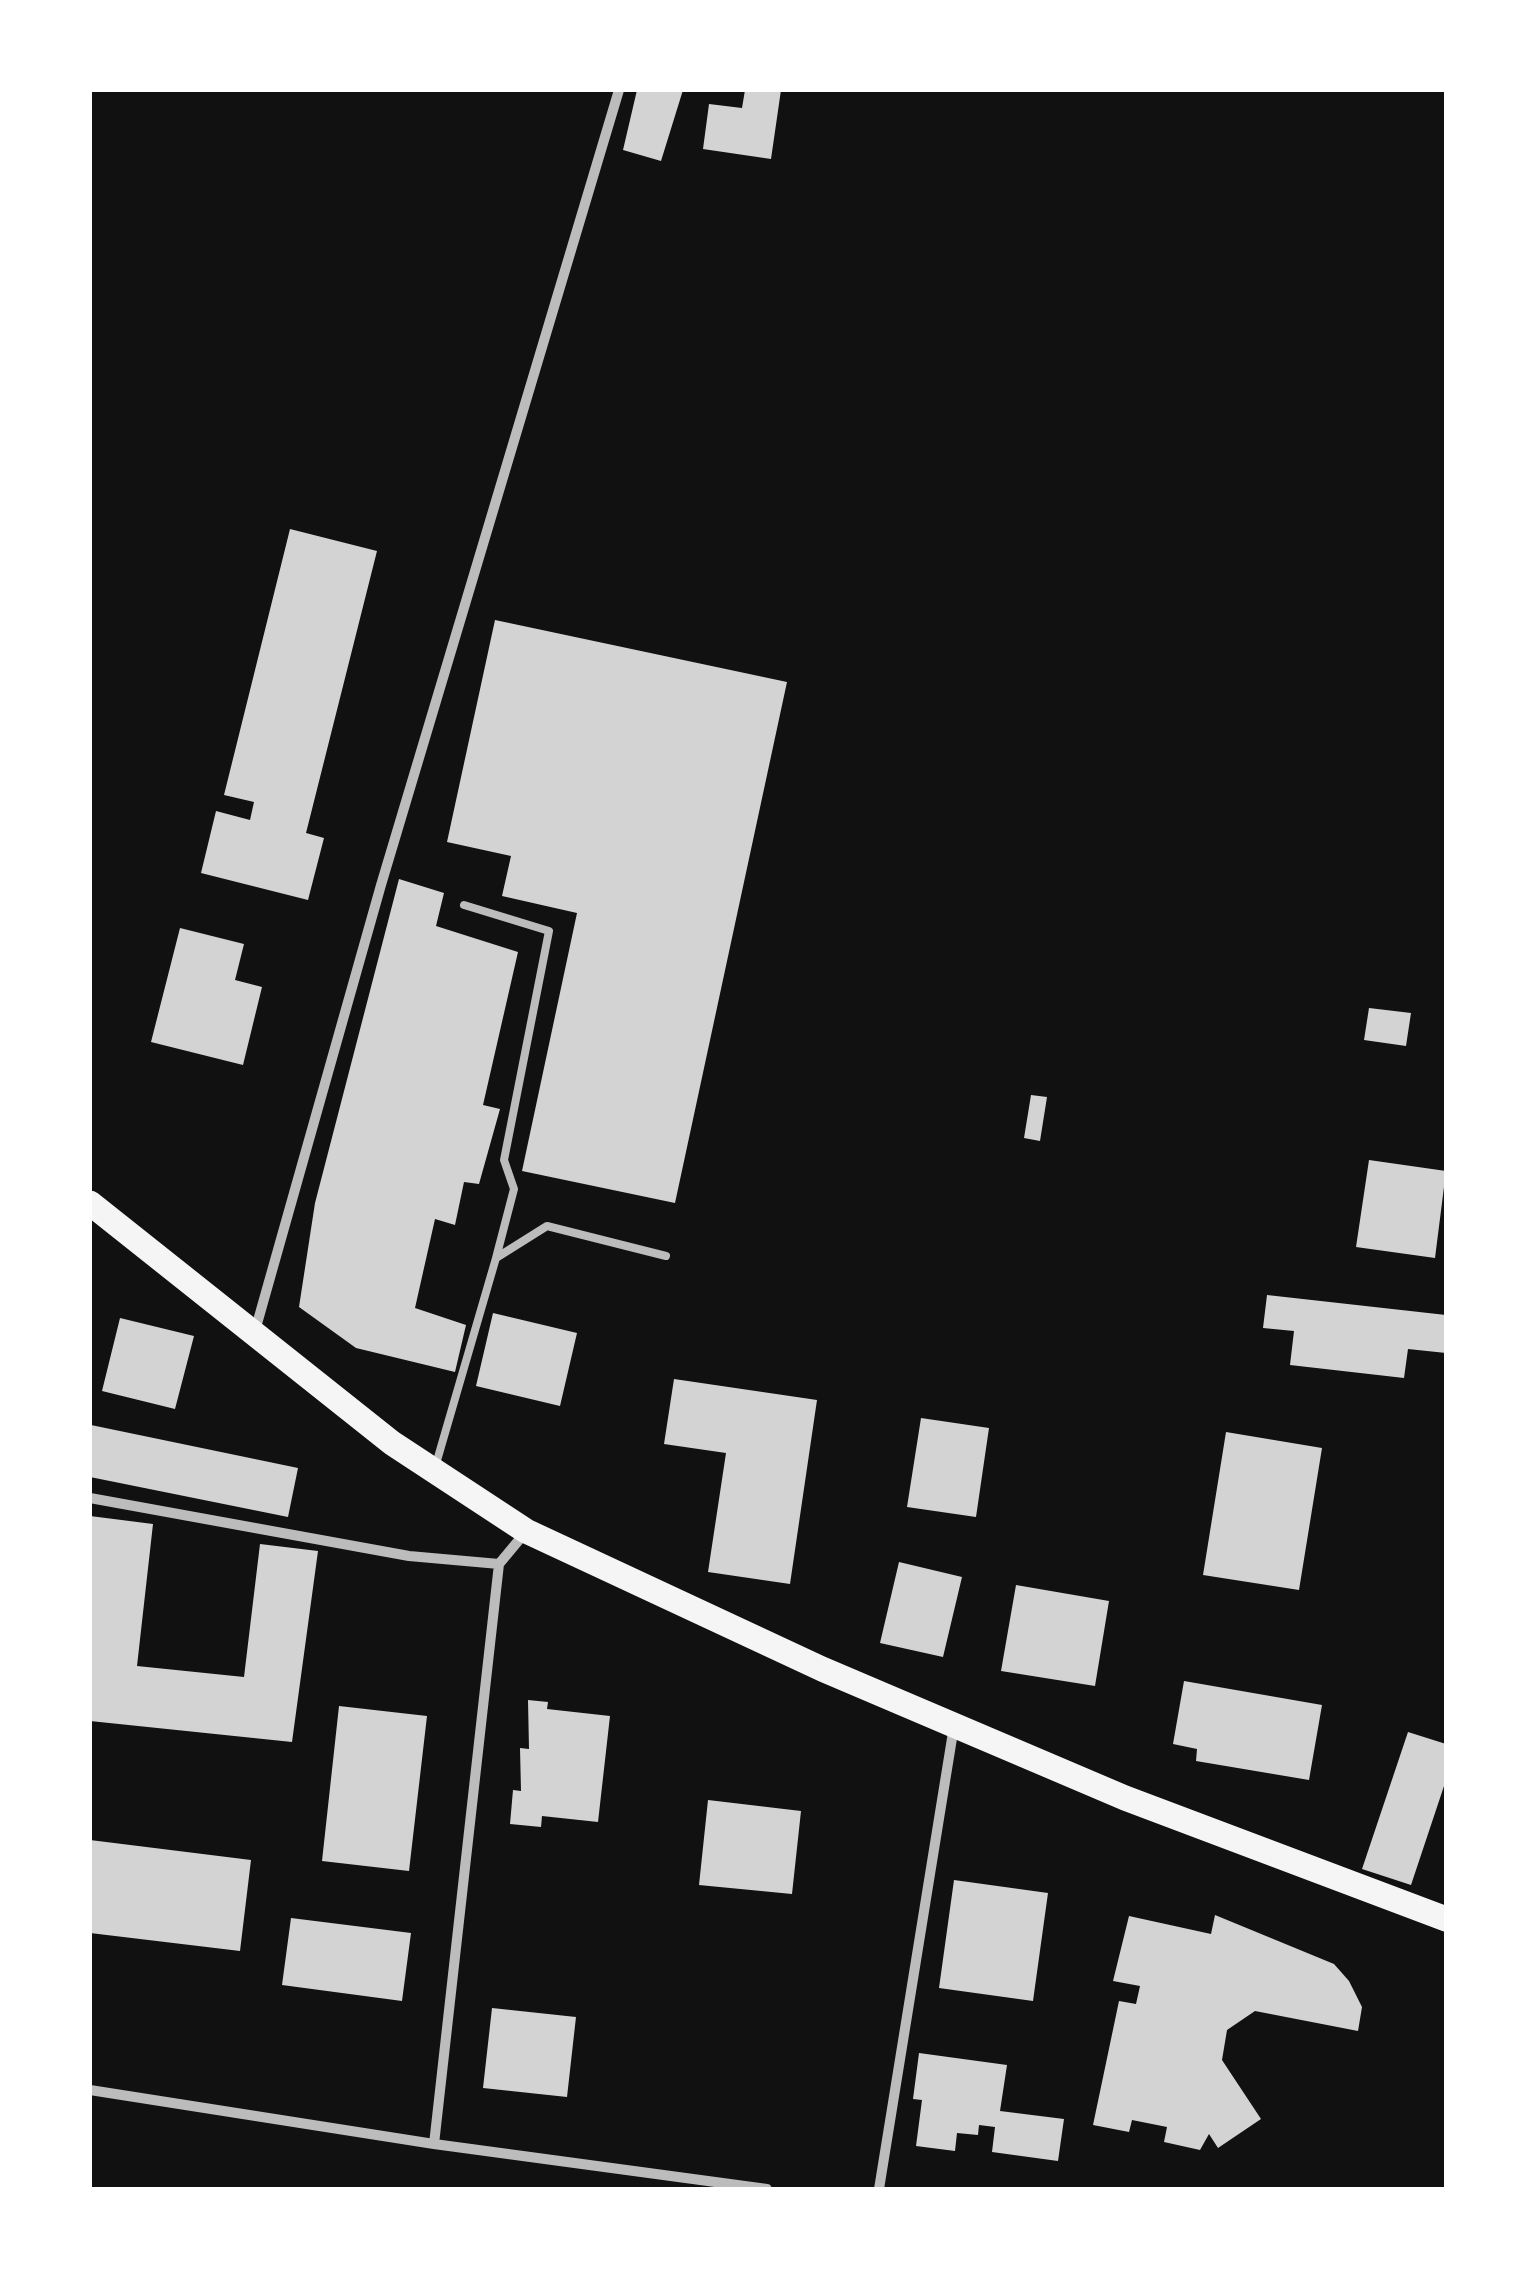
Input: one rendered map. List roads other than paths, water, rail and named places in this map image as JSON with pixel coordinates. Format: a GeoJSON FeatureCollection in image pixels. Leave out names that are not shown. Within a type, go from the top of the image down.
{"type":"FeatureCollection","features":[{"type":"Feature","properties":{"kind":"main road"},"geometry":{"type":"LineString","coordinates":[[90,1203],[253,1337],[432,1473],[526,1531],[954,1726],[1125,1798],[1446,1919]]}},
{"type":"Feature","properties":{"kind":"street"},"geometry":{"type":"LineString","coordinates":[[253,1337],[381,885],[618,90]]}},
{"type":"Feature","properties":{"kind":"street"},"geometry":{"type":"LineString","coordinates":[[90,1498],[409,1556],[499,1564]]}},
{"type":"Feature","properties":{"kind":"street"},"geometry":{"type":"LineString","coordinates":[[434,2144],[499,1564],[526,1531]]}},
{"type":"Feature","properties":{"kind":"street"},"geometry":{"type":"LineString","coordinates":[[878,2189],[954,1726]]}},
{"type":"Feature","properties":{"kind":"street"},"geometry":{"type":"LineString","coordinates":[[90,2090],[434,2144],[767,2189]]}},
{"type":"Feature","properties":{"kind":"lane"},"geometry":{"type":"LineString","coordinates":[[432,1473],[514,1189],[504,1160],[549,931],[464,904]]}},
{"type":"Feature","properties":{"kind":"lane"},"geometry":{"type":"LineString","coordinates":[[496,1258],[547,1226],[666,1256]]}}]}
